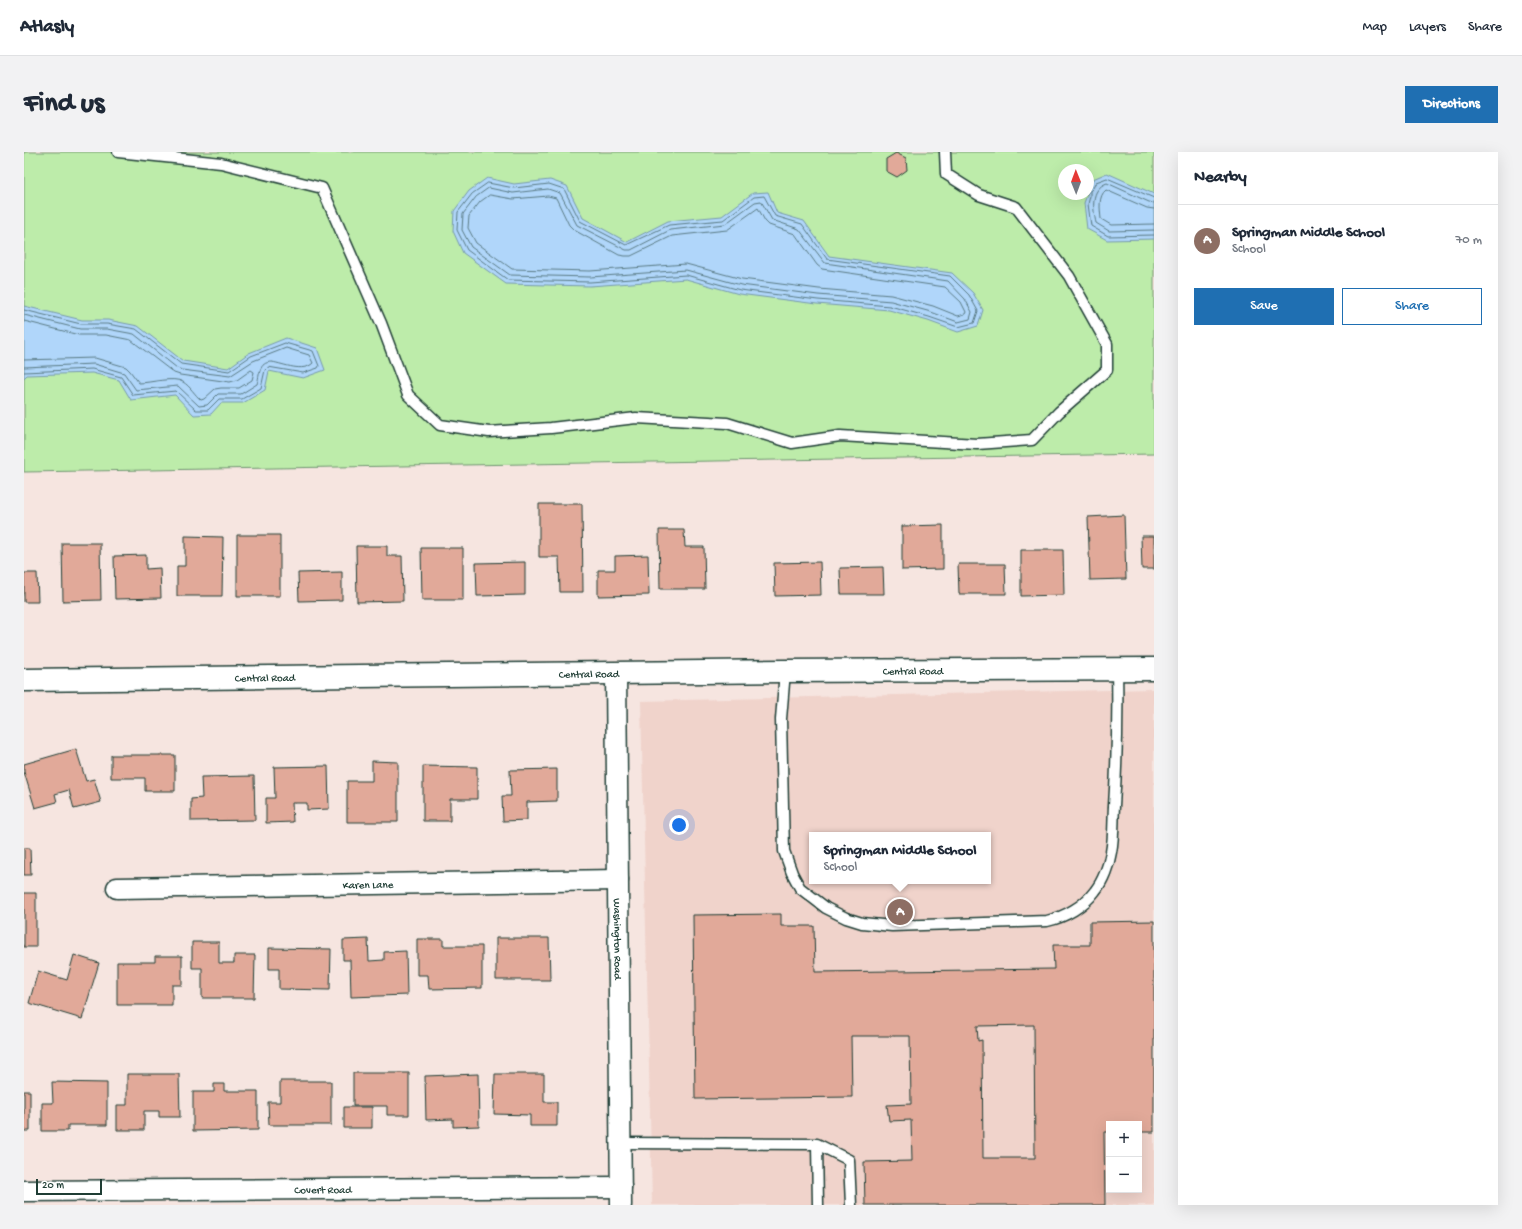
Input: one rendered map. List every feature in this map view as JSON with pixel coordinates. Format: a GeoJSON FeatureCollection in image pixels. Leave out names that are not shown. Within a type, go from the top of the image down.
{"type":"FeatureCollection","features":[{"type":"Feature","properties":{"kind":"main road","name":"Central Road"},"geometry":{"type":"LineString","coordinates":[[24,680],[785,671],[1154,669]]}},
{"type":"Feature","properties":{"kind":"street","name":"Washington Road"},"geometry":{"type":"LineString","coordinates":[[616,673],[621,1196]]}},
{"type":"Feature","properties":{"kind":"street","name":"Karen Lane"},"geometry":{"type":"LineString","coordinates":[[117,888],[618,880]]}},
{"type":"Feature","properties":{"kind":"street","name":"Covert Road"},"geometry":{"type":"LineString","coordinates":[[24,1191],[621,1196]]}},
{"type":"Feature","properties":{"kind":"lane"},"geometry":{"type":"LineString","coordinates":[[118,152],[221,163],[322,188],[381,323],[408,395],[440,425],[489,432],[551,428],[636,418],[727,423],[792,443],[840,436],[977,444],[1032,440],[1059,412],[1108,370],[1107,344],[1069,276],[1016,207],[979,195],[946,174],[944,152]]}},
{"type":"Feature","properties":{"kind":"lane"},"geometry":{"type":"LineString","coordinates":[[785,671],[781,720],[784,851],[792,874],[800,888],[826,908],[846,918],[862,923],[892,926],[1047,921],[1059,918],[1072,911],[1087,900],[1096,890],[1104,875],[1111,852],[1118,755],[1117,669]]}},
{"type":"Feature","properties":{"kind":"lane"},"geometry":{"type":"LineString","coordinates":[[621,1143],[817,1144],[849,1160],[851,1205]]}},
{"type":"Feature","properties":{"kind":"lane"},"geometry":{"type":"LineString","coordinates":[[817,1144],[818,1205]]}},
{"type":"Feature","properties":{"kind":"shaded area"},"geometry":{"type":"Polygon","coordinates":[[[1154,689],[1154,1205],[652,1205],[641,701],[1154,689]]]}},
{"type":"Feature","properties":{"kind":"green space"},"geometry":{"type":"Polygon","coordinates":[[[24,152],[1154,152],[1154,454],[24,472],[24,152]]]}},
{"type":"Feature","properties":{"kind":"water"},"geometry":{"type":"Polygon","coordinates":[[[1107,173],[1154,194],[1154,239],[1107,240],[1087,229],[1084,203],[1085,200],[1094,200],[1094,179],[1107,173]]]}},
{"type":"Feature","properties":{"kind":"water"},"geometry":{"type":"Polygon","coordinates":[[[487,178],[514,184],[550,180],[567,186],[583,218],[627,242],[668,221],[722,216],[753,193],[768,192],[777,213],[804,221],[829,256],[952,273],[973,293],[983,310],[978,326],[958,332],[928,321],[889,310],[817,304],[739,294],[686,279],[590,286],[506,284],[463,253],[453,231],[454,211],[469,191],[487,178]]]}},
{"type":"Feature","properties":{"kind":"water"},"geometry":{"type":"Polygon","coordinates":[[[24,306],[82,320],[108,320],[138,326],[183,361],[228,368],[249,353],[286,338],[317,348],[325,370],[303,378],[269,371],[265,390],[243,403],[221,403],[211,414],[194,415],[175,395],[131,400],[119,380],[92,373],[27,375],[24,378],[24,306]]]}},
{"type":"Feature","properties":{"kind":"building"},"geometry":{"type":"Polygon","coordinates":[[[896,153],[906,158],[907,170],[897,177],[886,171],[886,159],[896,153]]]}},
{"type":"Feature","properties":{"kind":"building"},"geometry":{"type":"Polygon","coordinates":[[[539,504],[582,504],[583,592],[560,592],[559,557],[539,557],[539,504]]]}},
{"type":"Feature","properties":{"kind":"building"},"geometry":{"type":"Polygon","coordinates":[[[1124,515],[1126,579],[1090,580],[1088,517],[1124,515]]]}},
{"type":"Feature","properties":{"kind":"building"},"geometry":{"type":"Polygon","coordinates":[[[943,525],[943,569],[902,570],[902,526],[943,525]]]}},
{"type":"Feature","properties":{"kind":"building"},"geometry":{"type":"Polygon","coordinates":[[[659,530],[684,530],[685,547],[704,547],[705,589],[660,589],[659,530]]]}},
{"type":"Feature","properties":{"kind":"building"},"geometry":{"type":"Polygon","coordinates":[[[237,535],[280,535],[280,596],[237,596],[237,535]]]}},
{"type":"Feature","properties":{"kind":"building"},"geometry":{"type":"Polygon","coordinates":[[[185,536],[223,537],[222,596],[177,596],[177,566],[185,566],[185,536]]]}},
{"type":"Feature","properties":{"kind":"building"},"geometry":{"type":"Polygon","coordinates":[[[1141,536],[1154,536],[1154,569],[1142,569],[1141,536]]]}},
{"type":"Feature","properties":{"kind":"building"},"geometry":{"type":"Polygon","coordinates":[[[62,543],[100,543],[101,600],[63,601],[62,543]]]}},
{"type":"Feature","properties":{"kind":"building"},"geometry":{"type":"Polygon","coordinates":[[[356,546],[387,546],[387,556],[402,556],[403,601],[357,602],[356,546]]]}},
{"type":"Feature","properties":{"kind":"building"},"geometry":{"type":"Polygon","coordinates":[[[421,548],[463,548],[463,600],[422,600],[421,548]]]}},
{"type":"Feature","properties":{"kind":"building"},"geometry":{"type":"Polygon","coordinates":[[[1021,550],[1063,550],[1064,595],[1021,596],[1021,550]]]}},
{"type":"Feature","properties":{"kind":"building"},"geometry":{"type":"Polygon","coordinates":[[[146,555],[146,569],[160,568],[161,598],[115,599],[114,556],[146,555]]]}},
{"type":"Feature","properties":{"kind":"building"},"geometry":{"type":"Polygon","coordinates":[[[648,555],[649,595],[598,596],[598,570],[615,570],[615,556],[648,555]]]}},
{"type":"Feature","properties":{"kind":"building"},"geometry":{"type":"Polygon","coordinates":[[[525,562],[525,595],[477,596],[476,563],[525,562]]]}},
{"type":"Feature","properties":{"kind":"building"},"geometry":{"type":"Polygon","coordinates":[[[820,562],[821,595],[775,596],[774,563],[820,562]]]}},
{"type":"Feature","properties":{"kind":"building"},"geometry":{"type":"Polygon","coordinates":[[[958,564],[1005,564],[1006,594],[959,594],[958,564]]]}},
{"type":"Feature","properties":{"kind":"building"},"geometry":{"type":"Polygon","coordinates":[[[883,567],[884,594],[841,594],[840,568],[883,567]]]}},
{"type":"Feature","properties":{"kind":"building"},"geometry":{"type":"Polygon","coordinates":[[[342,572],[342,600],[299,601],[298,573],[342,572]]]}},
{"type":"Feature","properties":{"kind":"building"},"geometry":{"type":"Polygon","coordinates":[[[24,573],[37,573],[38,602],[24,602],[24,573]]]}},
{"type":"Feature","properties":{"kind":"building"},"geometry":{"type":"Polygon","coordinates":[[[76,749],[86,781],[94,779],[101,802],[74,809],[69,790],[55,794],[57,802],[35,808],[24,772],[24,764],[76,749]]]}},
{"type":"Feature","properties":{"kind":"building"},"geometry":{"type":"Polygon","coordinates":[[[111,755],[175,755],[175,791],[145,791],[145,778],[111,778],[111,755]]]}},
{"type":"Feature","properties":{"kind":"building"},"geometry":{"type":"Polygon","coordinates":[[[372,761],[398,762],[398,822],[347,822],[347,781],[372,781],[372,761]]]}},
{"type":"Feature","properties":{"kind":"building"},"geometry":{"type":"Polygon","coordinates":[[[328,766],[329,809],[307,810],[307,803],[292,803],[293,822],[266,823],[266,798],[275,798],[274,767],[328,766]]]}},
{"type":"Feature","properties":{"kind":"building"},"geometry":{"type":"Polygon","coordinates":[[[423,766],[477,767],[477,799],[450,799],[450,821],[423,821],[423,766]]]}},
{"type":"Feature","properties":{"kind":"building"},"geometry":{"type":"Polygon","coordinates":[[[557,769],[557,801],[527,802],[527,820],[503,821],[502,796],[511,796],[510,770],[557,769]]]}},
{"type":"Feature","properties":{"kind":"building"},"geometry":{"type":"Polygon","coordinates":[[[254,776],[255,820],[191,821],[191,799],[202,798],[201,777],[254,776]]]}},
{"type":"Feature","properties":{"kind":"building"},"geometry":{"type":"Polygon","coordinates":[[[24,848],[30,848],[31,875],[24,875],[24,848]]]}},
{"type":"Feature","properties":{"kind":"building"},"geometry":{"type":"Polygon","coordinates":[[[24,893],[36,893],[36,947],[24,947],[24,893]]]}},
{"type":"Feature","properties":{"kind":"building"},"geometry":{"type":"Polygon","coordinates":[[[781,914],[781,926],[814,926],[815,972],[1054,969],[1053,945],[1090,945],[1090,922],[1154,921],[1154,1132],[1142,1132],[1142,1121],[1106,1121],[1106,1132],[1104,1132],[1105,1205],[865,1205],[864,1162],[912,1161],[911,1120],[889,1121],[887,1105],[911,1104],[910,1036],[851,1036],[852,1097],[695,1099],[693,915],[781,914]],[[1034,1025],[977,1026],[978,1041],[982,1040],[983,1158],[1035,1158],[1034,1025]]]}},
{"type":"Feature","properties":{"kind":"building"},"geometry":{"type":"Polygon","coordinates":[[[496,938],[549,938],[550,980],[496,980],[496,938]]]}},
{"type":"Feature","properties":{"kind":"building"},"geometry":{"type":"Polygon","coordinates":[[[368,939],[369,961],[384,960],[384,952],[406,951],[407,995],[351,997],[350,960],[343,960],[343,940],[368,939]]]}},
{"type":"Feature","properties":{"kind":"building"},"geometry":{"type":"Polygon","coordinates":[[[417,939],[443,939],[443,946],[482,946],[482,988],[429,989],[428,975],[417,975],[417,939]]]}},
{"type":"Feature","properties":{"kind":"building"},"geometry":{"type":"Polygon","coordinates":[[[192,942],[219,942],[219,963],[234,963],[234,955],[255,955],[254,998],[202,998],[202,968],[192,968],[192,942]]]}},
{"type":"Feature","properties":{"kind":"building"},"geometry":{"type":"Polygon","coordinates":[[[269,948],[331,949],[330,990],[279,989],[279,969],[269,969],[269,948]]]}},
{"type":"Feature","properties":{"kind":"building"},"geometry":{"type":"Polygon","coordinates":[[[74,955],[99,963],[82,1019],[29,1003],[38,971],[67,980],[74,955]]]}},
{"type":"Feature","properties":{"kind":"building"},"geometry":{"type":"Polygon","coordinates":[[[155,956],[182,956],[182,985],[172,985],[172,1005],[117,1005],[117,962],[155,962],[155,956]]]}},
{"type":"Feature","properties":{"kind":"building"},"geometry":{"type":"Polygon","coordinates":[[[353,1073],[409,1073],[409,1115],[387,1115],[387,1106],[353,1106],[353,1073]]]}},
{"type":"Feature","properties":{"kind":"building"},"geometry":{"type":"Polygon","coordinates":[[[127,1074],[179,1074],[180,1117],[159,1117],[159,1111],[144,1111],[144,1130],[117,1130],[117,1105],[127,1105],[127,1074]]]}},
{"type":"Feature","properties":{"kind":"building"},"geometry":{"type":"Polygon","coordinates":[[[478,1074],[479,1126],[453,1127],[453,1119],[426,1120],[425,1076],[478,1074]]]}},
{"type":"Feature","properties":{"kind":"building"},"geometry":{"type":"Polygon","coordinates":[[[495,1074],[544,1074],[544,1102],[557,1102],[557,1126],[530,1126],[530,1115],[494,1114],[495,1074]]]}},
{"type":"Feature","properties":{"kind":"building"},"geometry":{"type":"Polygon","coordinates":[[[280,1081],[331,1081],[331,1125],[269,1125],[268,1102],[280,1102],[280,1081]]]}},
{"type":"Feature","properties":{"kind":"building"},"geometry":{"type":"Polygon","coordinates":[[[52,1082],[107,1083],[107,1125],[68,1125],[68,1131],[42,1131],[42,1103],[53,1103],[52,1082]]]}},
{"type":"Feature","properties":{"kind":"building"},"geometry":{"type":"Polygon","coordinates":[[[214,1084],[224,1084],[224,1091],[258,1091],[258,1130],[193,1131],[193,1092],[214,1092],[214,1084]]]}},
{"type":"Feature","properties":{"kind":"building"},"geometry":{"type":"Polygon","coordinates":[[[24,1091],[30,1091],[30,1131],[24,1131],[24,1091]]]}},
{"type":"Feature","properties":{"kind":"building"},"geometry":{"type":"Polygon","coordinates":[[[344,1107],[372,1107],[372,1128],[344,1128],[344,1107]]]}},
{"type":"Feature","properties":{"kind":"place","name":"Springman Middle School"},"geometry":{"type":"Point","coordinates":[900,912]}}]}
